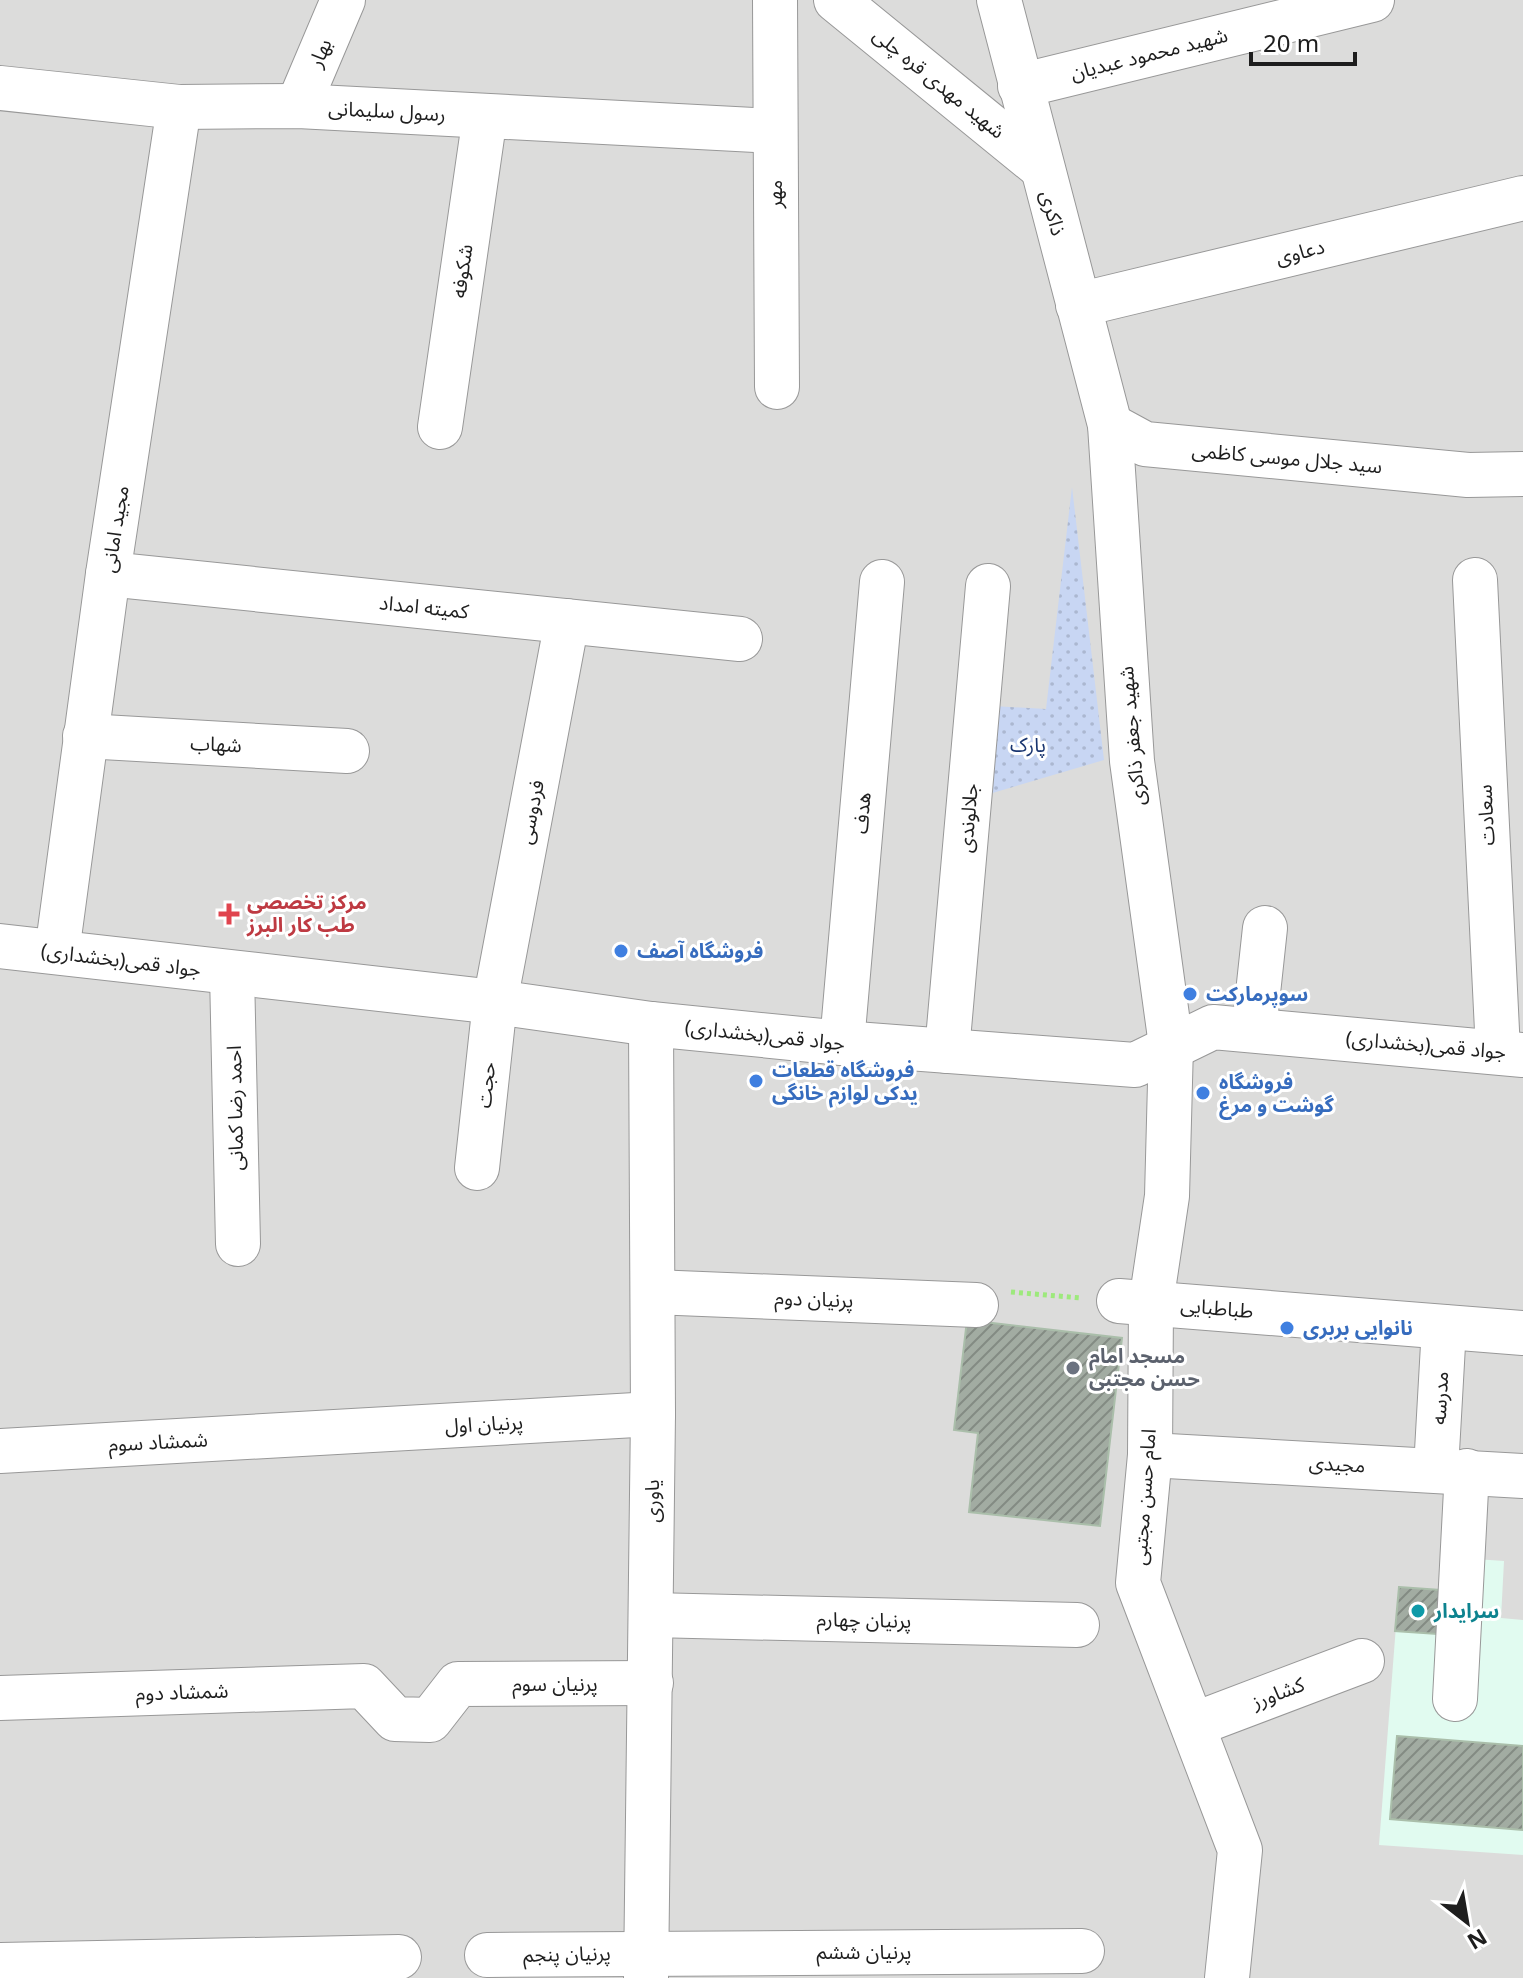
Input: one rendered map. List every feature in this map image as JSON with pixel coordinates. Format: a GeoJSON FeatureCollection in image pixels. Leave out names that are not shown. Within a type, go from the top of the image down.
{"type":"FeatureCollection","features":[{"type":"Feature","properties":{"kind":"street","name":"بهار"},"geometry":{"type":"LineString","coordinates":[[298,106],[343,0]]}},
{"type":"Feature","properties":{"kind":"street","name":"مهر"},"geometry":{"type":"LineString","coordinates":[[775,0],[777,387]]}},
{"type":"Feature","properties":{"kind":"street","name":"شهید مهدی قره چلی"},"geometry":{"type":"LineString","coordinates":[[836,0],[1041,167]]}},
{"type":"Feature","properties":{"kind":"street","name":"ذاکری"},"geometry":{"type":"LineString","coordinates":[[999,0],[1110,425]]}},
{"type":"Feature","properties":{"kind":"street","name":"شهید محمود عبدیان"},"geometry":{"type":"LineString","coordinates":[[1020,86],[1372,0]]}},
{"type":"Feature","properties":{"kind":"street","name":"رسول سلیمانی"},"geometry":{"type":"LineString","coordinates":[[0,88],[179,107],[298,106],[775,131]]}},
{"type":"Feature","properties":{"kind":"street","name":"مجید امانی"},"geometry":{"type":"LineString","coordinates":[[57,952],[108,574],[179,107]]}},
{"type":"Feature","properties":{"kind":"street","name":"شکوفه"},"geometry":{"type":"LineString","coordinates":[[440,427],[485,116]]}},
{"type":"Feature","properties":{"kind":"street","name":"دعاوی"},"geometry":{"type":"LineString","coordinates":[[1078,305],[1523,198]]}},
{"type":"Feature","properties":{"kind":"street","name":"سید جلال موسی کاظمی"},"geometry":{"type":"LineString","coordinates":[[1110,425],[1145,444],[1468,475],[1523,474]]}},
{"type":"Feature","properties":{"kind":"street","name":"شهید جعفر ذاکری"},"geometry":{"type":"LineString","coordinates":[[1110,425],[1132,761],[1171,1045]]}},
{"type":"Feature","properties":{"kind":"street","name":"سید جلال موسی کاظمی"},"geometry":{"type":"LineString","coordinates":[[1468,475],[1523,499]]}},
{"type":"Feature","properties":{"kind":"street","name":"کمیته امداد"},"geometry":{"type":"LineString","coordinates":[[108,574],[740,639]]}},
{"type":"Feature","properties":{"kind":"street","name":"سعادت"},"geometry":{"type":"LineString","coordinates":[[1475,580],[1510,1053]]}},
{"type":"Feature","properties":{"kind":"street","name":"هدف"},"geometry":{"type":"LineString","coordinates":[[842,1043],[882,582]]}},
{"type":"Feature","properties":{"kind":"street","name":"جلالوندی"},"geometry":{"type":"LineString","coordinates":[[947,1051],[988,586]]}},
{"type":"Feature","properties":{"kind":"street","name":"فردوسی"},"geometry":{"type":"LineString","coordinates":[[495,1002],[567,621]]}},
{"type":"Feature","properties":{"kind":"street","name":"شهاب"},"geometry":{"type":"LineString","coordinates":[[85,736],[347,751]]}},
{"type":"Feature","properties":{"kind":"street"},"geometry":{"type":"LineString","coordinates":[[1254,1030],[1265,928]]}},
{"type":"Feature","properties":{"kind":"street","name":"جواد قمی(بخشداری)"},"geometry":{"type":"LineString","coordinates":[[0,946],[495,1002],[651,1024],[842,1043],[1135,1065],[1213,1027],[1510,1053]]}},
{"type":"Feature","properties":{"kind":"street","name":"احمد رضا کمانی"},"geometry":{"type":"LineString","coordinates":[[232,973],[238,1244]]}},
{"type":"Feature","properties":{"kind":"street","name":"حجت"},"geometry":{"type":"LineString","coordinates":[[477,1168],[495,1002]]}},
{"type":"Feature","properties":{"kind":"street","name":"یاوری"},"geometry":{"type":"LineString","coordinates":[[646,1965],[652,1615],[651,1024]]}},
{"type":"Feature","properties":{"kind":"street","name":"امام حسن مجتبی"},"geometry":{"type":"LineString","coordinates":[[1171,1045],[1167,1196],[1135,1302],[1150,1455],[1138,1583],[1240,1850],[1227,1978]]}},
{"type":"Feature","properties":{"kind":"street","name":"پرنیان دوم"},"geometry":{"type":"LineString","coordinates":[[653,1292],[976,1305]]}},
{"type":"Feature","properties":{"kind":"street","name":"طباطبایی"},"geometry":{"type":"LineString","coordinates":[[1135,1302],[1523,1333]]}},
{"type":"Feature","properties":{"kind":"street","name":"مدرسه"},"geometry":{"type":"LineString","coordinates":[[1444,1327],[1452,1470],[1455,1699]]}},
{"type":"Feature","properties":{"kind":"street","name":"پرنیان اول"},"geometry":{"type":"LineString","coordinates":[[316,1433],[653,1414]]}},
{"type":"Feature","properties":{"kind":"street","name":"شمشاد سوم"},"geometry":{"type":"LineString","coordinates":[[0,1451],[316,1433]]}},
{"type":"Feature","properties":{"kind":"street","name":"مجیدی"},"geometry":{"type":"LineString","coordinates":[[1150,1455],[1523,1476]]}},
{"type":"Feature","properties":{"kind":"street","name":"پرنیان چهارم"},"geometry":{"type":"LineString","coordinates":[[652,1615],[1077,1625]]}},
{"type":"Feature","properties":{"kind":"street","name":"کشاورز"},"geometry":{"type":"LineString","coordinates":[[1193,1725],[1362,1661]]}},
{"type":"Feature","properties":{"kind":"street","name":"پرنیان سوم"},"geometry":{"type":"LineString","coordinates":[[364,1686],[395,1719],[430,1720],[458,1684],[651,1683]]}},
{"type":"Feature","properties":{"kind":"street","name":"شمشاد دوم"},"geometry":{"type":"LineString","coordinates":[[0,1698],[364,1686]]}},
{"type":"Feature","properties":{"kind":"street","name":"پرنیان ششم"},"geometry":{"type":"LineString","coordinates":[[646,1965],[1082,1951]]}},
{"type":"Feature","properties":{"kind":"street","name":"پرنیان پنجم"},"geometry":{"type":"LineString","coordinates":[[487,1955],[646,1965]]}},
{"type":"Feature","properties":{"kind":"street"},"geometry":{"type":"LineString","coordinates":[[0,1965],[399,1957]]}},
{"type":"Feature","properties":{"kind":"path"},"geometry":{"type":"LineString","coordinates":[[976,1305],[993,1290],[1135,1302]]}},
{"type":"Feature","properties":{"kind":"shaded area"},"geometry":{"type":"Polygon","coordinates":[[[0,0],[1523,0],[1523,1978],[0,1978],[0,0]]]}},
{"type":"Feature","properties":{"kind":"shaded area"},"geometry":{"type":"Polygon","coordinates":[[[1475,1559],[1504,1561],[1501,1618],[1523,1620],[1523,1855],[1379,1845],[1399,1587],[1440,1590],[1475,1559]]]}},
{"type":"Feature","properties":{"kind":"green space","name":"پارک"},"geometry":{"type":"Polygon","coordinates":[[[1072,487],[1104,760],[989,794],[993,706],[1046,709],[1072,487]]]}},
{"type":"Feature","properties":{"kind":"building","name":"مسجد امام حسن مجتبی"},"geometry":{"type":"Polygon","coordinates":[[[967,1320],[1122,1338],[1100,1526],[969,1512],[978,1433],[954,1430],[967,1320]]]}},
{"type":"Feature","properties":{"kind":"building","name":"سرایدار"},"geometry":{"type":"Polygon","coordinates":[[[1399,1587],[1440,1590],[1437,1634],[1395,1631],[1399,1587]]]}},
{"type":"Feature","properties":{"kind":"building"},"geometry":{"type":"Polygon","coordinates":[[[1397,1736],[1523,1746],[1523,1830],[1390,1819],[1397,1736]]]}},
{"type":"Feature","properties":{"kind":"place","name":"مرکز تخصصی طب کار البرز"},"geometry":{"type":"Point","coordinates":[229,914]}},
{"type":"Feature","properties":{"kind":"place","name":"فروشگاه آصف"},"geometry":{"type":"Point","coordinates":[621,951]}},
{"type":"Feature","properties":{"kind":"place","name":"سوپرمارکت"},"geometry":{"type":"Point","coordinates":[1190,994]}},
{"type":"Feature","properties":{"kind":"place","name":"فروشگاه قطعات یدکی لوازم خانگی"},"geometry":{"type":"Point","coordinates":[756,1081]}},
{"type":"Feature","properties":{"kind":"place","name":"فروشگاه گوشت و مرغ"},"geometry":{"type":"Point","coordinates":[1203,1093]}},
{"type":"Feature","properties":{"kind":"place","name":"نانوایی بربری"},"geometry":{"type":"Point","coordinates":[1287,1328]}},
{"type":"Feature","properties":{"kind":"place","name":"مسجد امام حسن مجتبی"},"geometry":{"type":"Point","coordinates":[1073,1368]}},
{"type":"Feature","properties":{"kind":"place","name":"سرایدار"},"geometry":{"type":"Point","coordinates":[1418,1611]}}]}
